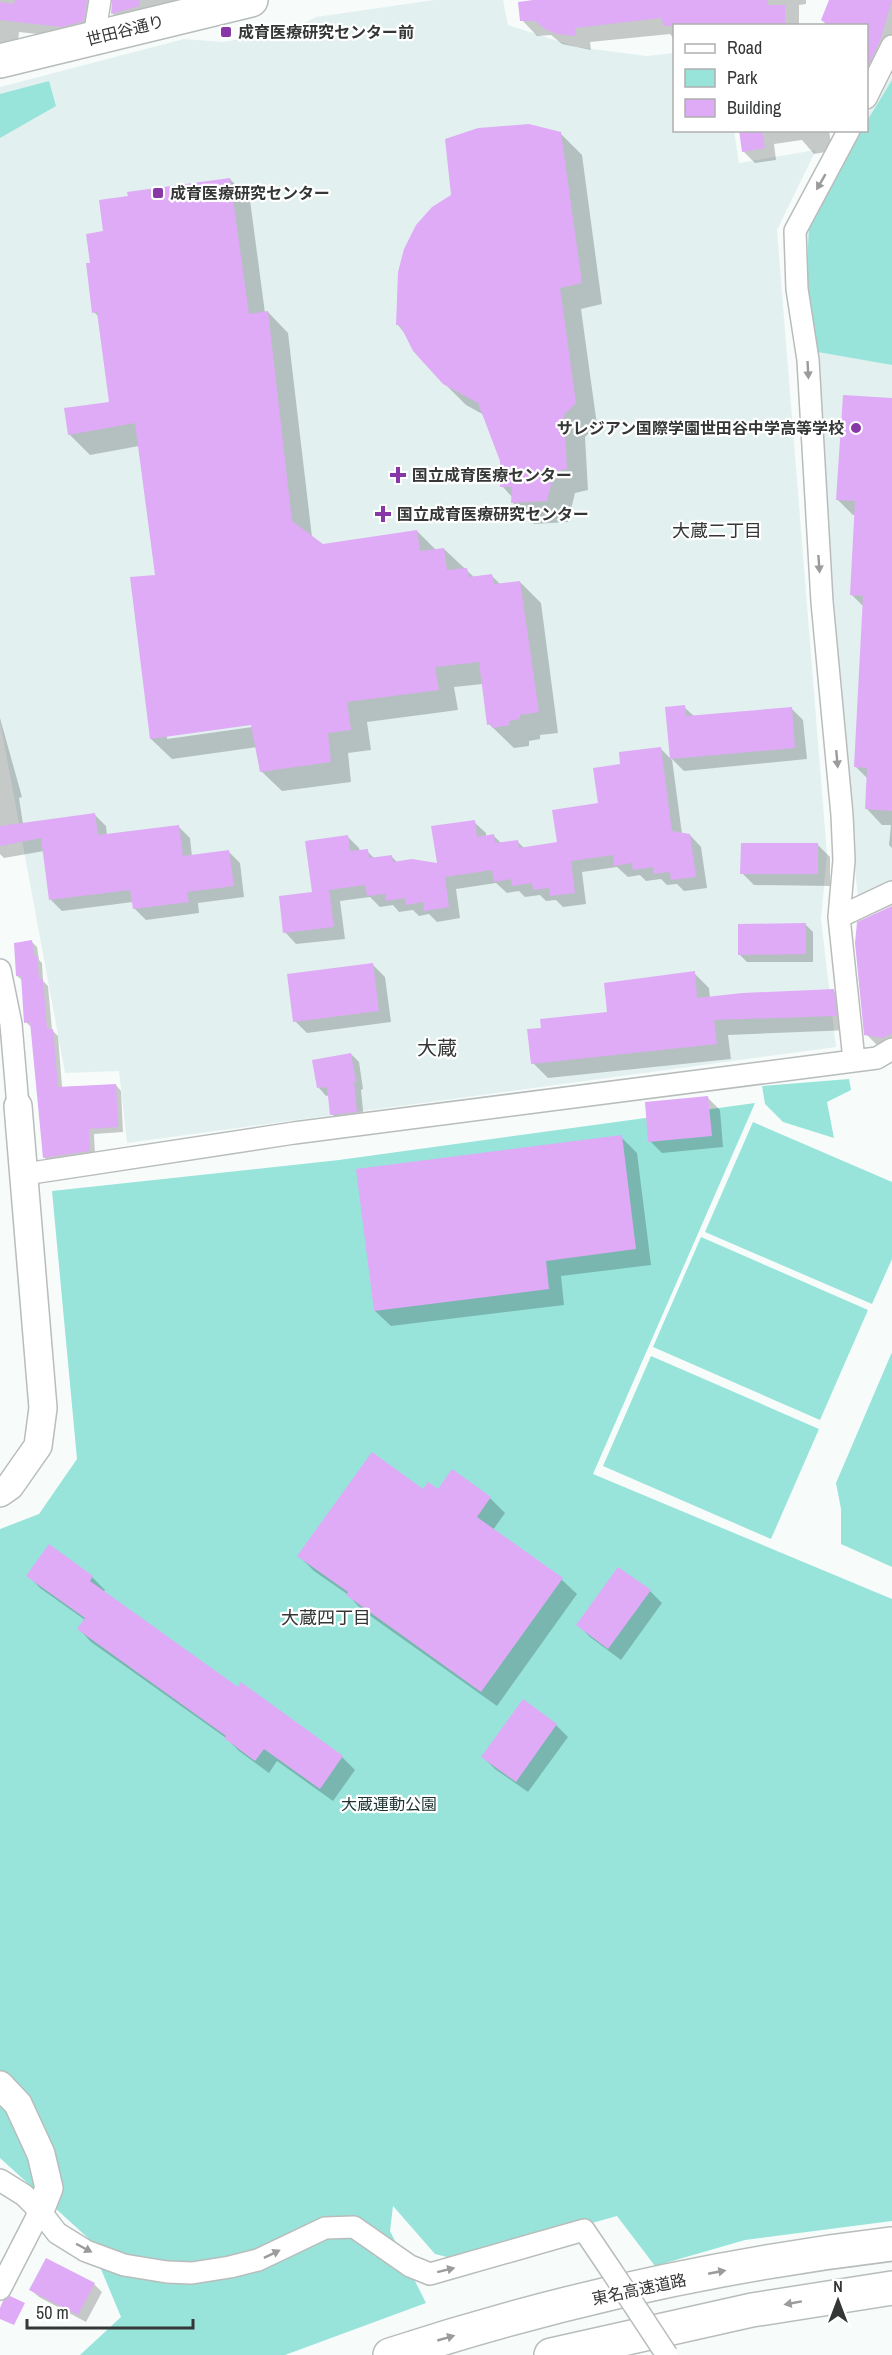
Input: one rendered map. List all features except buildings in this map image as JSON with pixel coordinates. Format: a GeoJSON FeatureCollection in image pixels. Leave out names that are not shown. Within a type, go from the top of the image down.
{"type":"FeatureCollection","features":[{"type":"Feature","properties":{"kind":"main road","name":"世田谷通り"},"geometry":{"type":"LineString","coordinates":[[0,61],[251,0]]}},
{"type":"Feature","properties":{"kind":"main road","name":"東名高速道路"},"geometry":{"type":"LineString","coordinates":[[390,2355],[531,2314],[641,2287],[843,2250],[892,2244]]}},
{"type":"Feature","properties":{"kind":"main road"},"geometry":{"type":"LineString","coordinates":[[551,2355],[641,2333],[752,2310],[892,2288]]}},
{"type":"Feature","properties":{"kind":"street"},"geometry":{"type":"LineString","coordinates":[[94,38],[100,0]]}},
{"type":"Feature","properties":{"kind":"street"},"geometry":{"type":"LineString","coordinates":[[868,96],[892,46]]}},
{"type":"Feature","properties":{"kind":"street"},"geometry":{"type":"LineString","coordinates":[[848,132],[795,231],[797,289],[808,360],[822,602],[842,814],[844,860],[839,917],[854,1060]]}},
{"type":"Feature","properties":{"kind":"street"},"geometry":{"type":"LineString","coordinates":[[839,917],[892,892]]}},
{"type":"Feature","properties":{"kind":"street"},"geometry":{"type":"LineString","coordinates":[[0,970],[11,1024],[43,1408],[38,1446],[10,1486],[0,1493]]}},
{"type":"Feature","properties":{"kind":"street"},"geometry":{"type":"LineString","coordinates":[[25,1174],[294,1133],[877,1058],[892,1049]]}},
{"type":"Feature","properties":{"kind":"street"},"geometry":{"type":"LineString","coordinates":[[0,2085],[18,2104],[41,2154],[49,2188],[40,2211],[0,2289]]}},
{"type":"Feature","properties":{"kind":"street"},"geometry":{"type":"LineString","coordinates":[[0,2180],[24,2196],[40,2211],[57,2233],[86,2251],[124,2265],[167,2272],[192,2273],[239,2265],[258,2260],[325,2228],[354,2227],[410,2266],[430,2274],[584,2230],[667,2355]]}},
{"type":"Feature","properties":{"kind":"shaded area","name":"国立成育医療センター"},"geometry":{"type":"Polygon","coordinates":[[[434,0],[503,0],[508,25],[577,47],[647,56],[673,53],[673,132],[734,132],[739,163],[816,150],[777,230],[827,854],[821,919],[836,1047],[127,1143],[119,1071],[65,1073],[0,721],[0,87],[184,39],[223,42],[290,30],[316,17],[434,0]]]}},
{"type":"Feature","properties":{"kind":"shaded area","name":"サレジアン国際学園世田谷中学高等学校"},"geometry":{"type":"Polygon","coordinates":[[[892,75],[892,881],[858,898],[845,772],[827,499],[814,357],[803,287],[806,228],[856,132],[868,132],[868,113],[892,75]]]}},
{"type":"Feature","properties":{"kind":"green space"},"geometry":{"type":"Polygon","coordinates":[[[892,80],[892,365],[818,352],[806,287],[809,227],[840,164],[860,132],[868,132],[868,119],[892,80]]]}},
{"type":"Feature","properties":{"kind":"green space"},"geometry":{"type":"Polygon","coordinates":[[[49,81],[56,106],[0,138],[0,94],[49,81]]]}},
{"type":"Feature","properties":{"kind":"green space"},"geometry":{"type":"Polygon","coordinates":[[[849,1079],[851,1090],[827,1102],[834,1138],[783,1122],[765,1104],[762,1086],[849,1079]]]}},
{"type":"Feature","properties":{"kind":"green space","name":"大蔵運動公園"},"geometry":{"type":"Polygon","coordinates":[[[755,1103],[593,1474],[892,1599],[892,2221],[745,2240],[655,2266],[617,2216],[470,2257],[451,2258],[435,2254],[393,2206],[390,2231],[426,2303],[285,2355],[80,2355],[121,2317],[88,2238],[0,2158],[0,1529],[39,1514],[77,1459],[52,1191],[339,1160],[755,1103]]]}},
{"type":"Feature","properties":{"kind":"green space"},"geometry":{"type":"Polygon","coordinates":[[[753,1122],[892,1182],[892,1259],[872,1304],[705,1232],[753,1122]]]}},
{"type":"Feature","properties":{"kind":"green space"},"geometry":{"type":"Polygon","coordinates":[[[701,1237],[868,1310],[820,1420],[653,1347],[701,1237]]]}},
{"type":"Feature","properties":{"kind":"green space"},"geometry":{"type":"Polygon","coordinates":[[[892,1352],[892,1567],[841,1544],[841,1509],[836,1483],[892,1352]]]}},
{"type":"Feature","properties":{"kind":"green space"},"geometry":{"type":"Polygon","coordinates":[[[651,1356],[819,1429],[771,1539],[603,1466],[651,1356]]]}},
{"type":"Feature","properties":{"kind":"place","name":"成育医療研究センター前"},"geometry":{"type":"Point","coordinates":[226,32]}},
{"type":"Feature","properties":{"kind":"place","name":"成育医療研究センター"},"geometry":{"type":"Point","coordinates":[158,193]}},
{"type":"Feature","properties":{"kind":"place","name":"サレジアン国際学園世田谷中学高等学校"},"geometry":{"type":"Point","coordinates":[856,428]}},
{"type":"Feature","properties":{"kind":"place","name":"国立成育医療センター"},"geometry":{"type":"Point","coordinates":[398,475]}},
{"type":"Feature","properties":{"kind":"place","name":"国立成育医療研究センター"},"geometry":{"type":"Point","coordinates":[383,514]}},
{"type":"Feature","properties":{"kind":"district","name":"大蔵二丁目"},"geometry":{"type":"Point","coordinates":[717,530]}},
{"type":"Feature","properties":{"kind":"district","name":"大蔵"},"geometry":{"type":"Point","coordinates":[437,1047]}},
{"type":"Feature","properties":{"kind":"district","name":"大蔵四丁目"},"geometry":{"type":"Point","coordinates":[326,1617]}}]}
